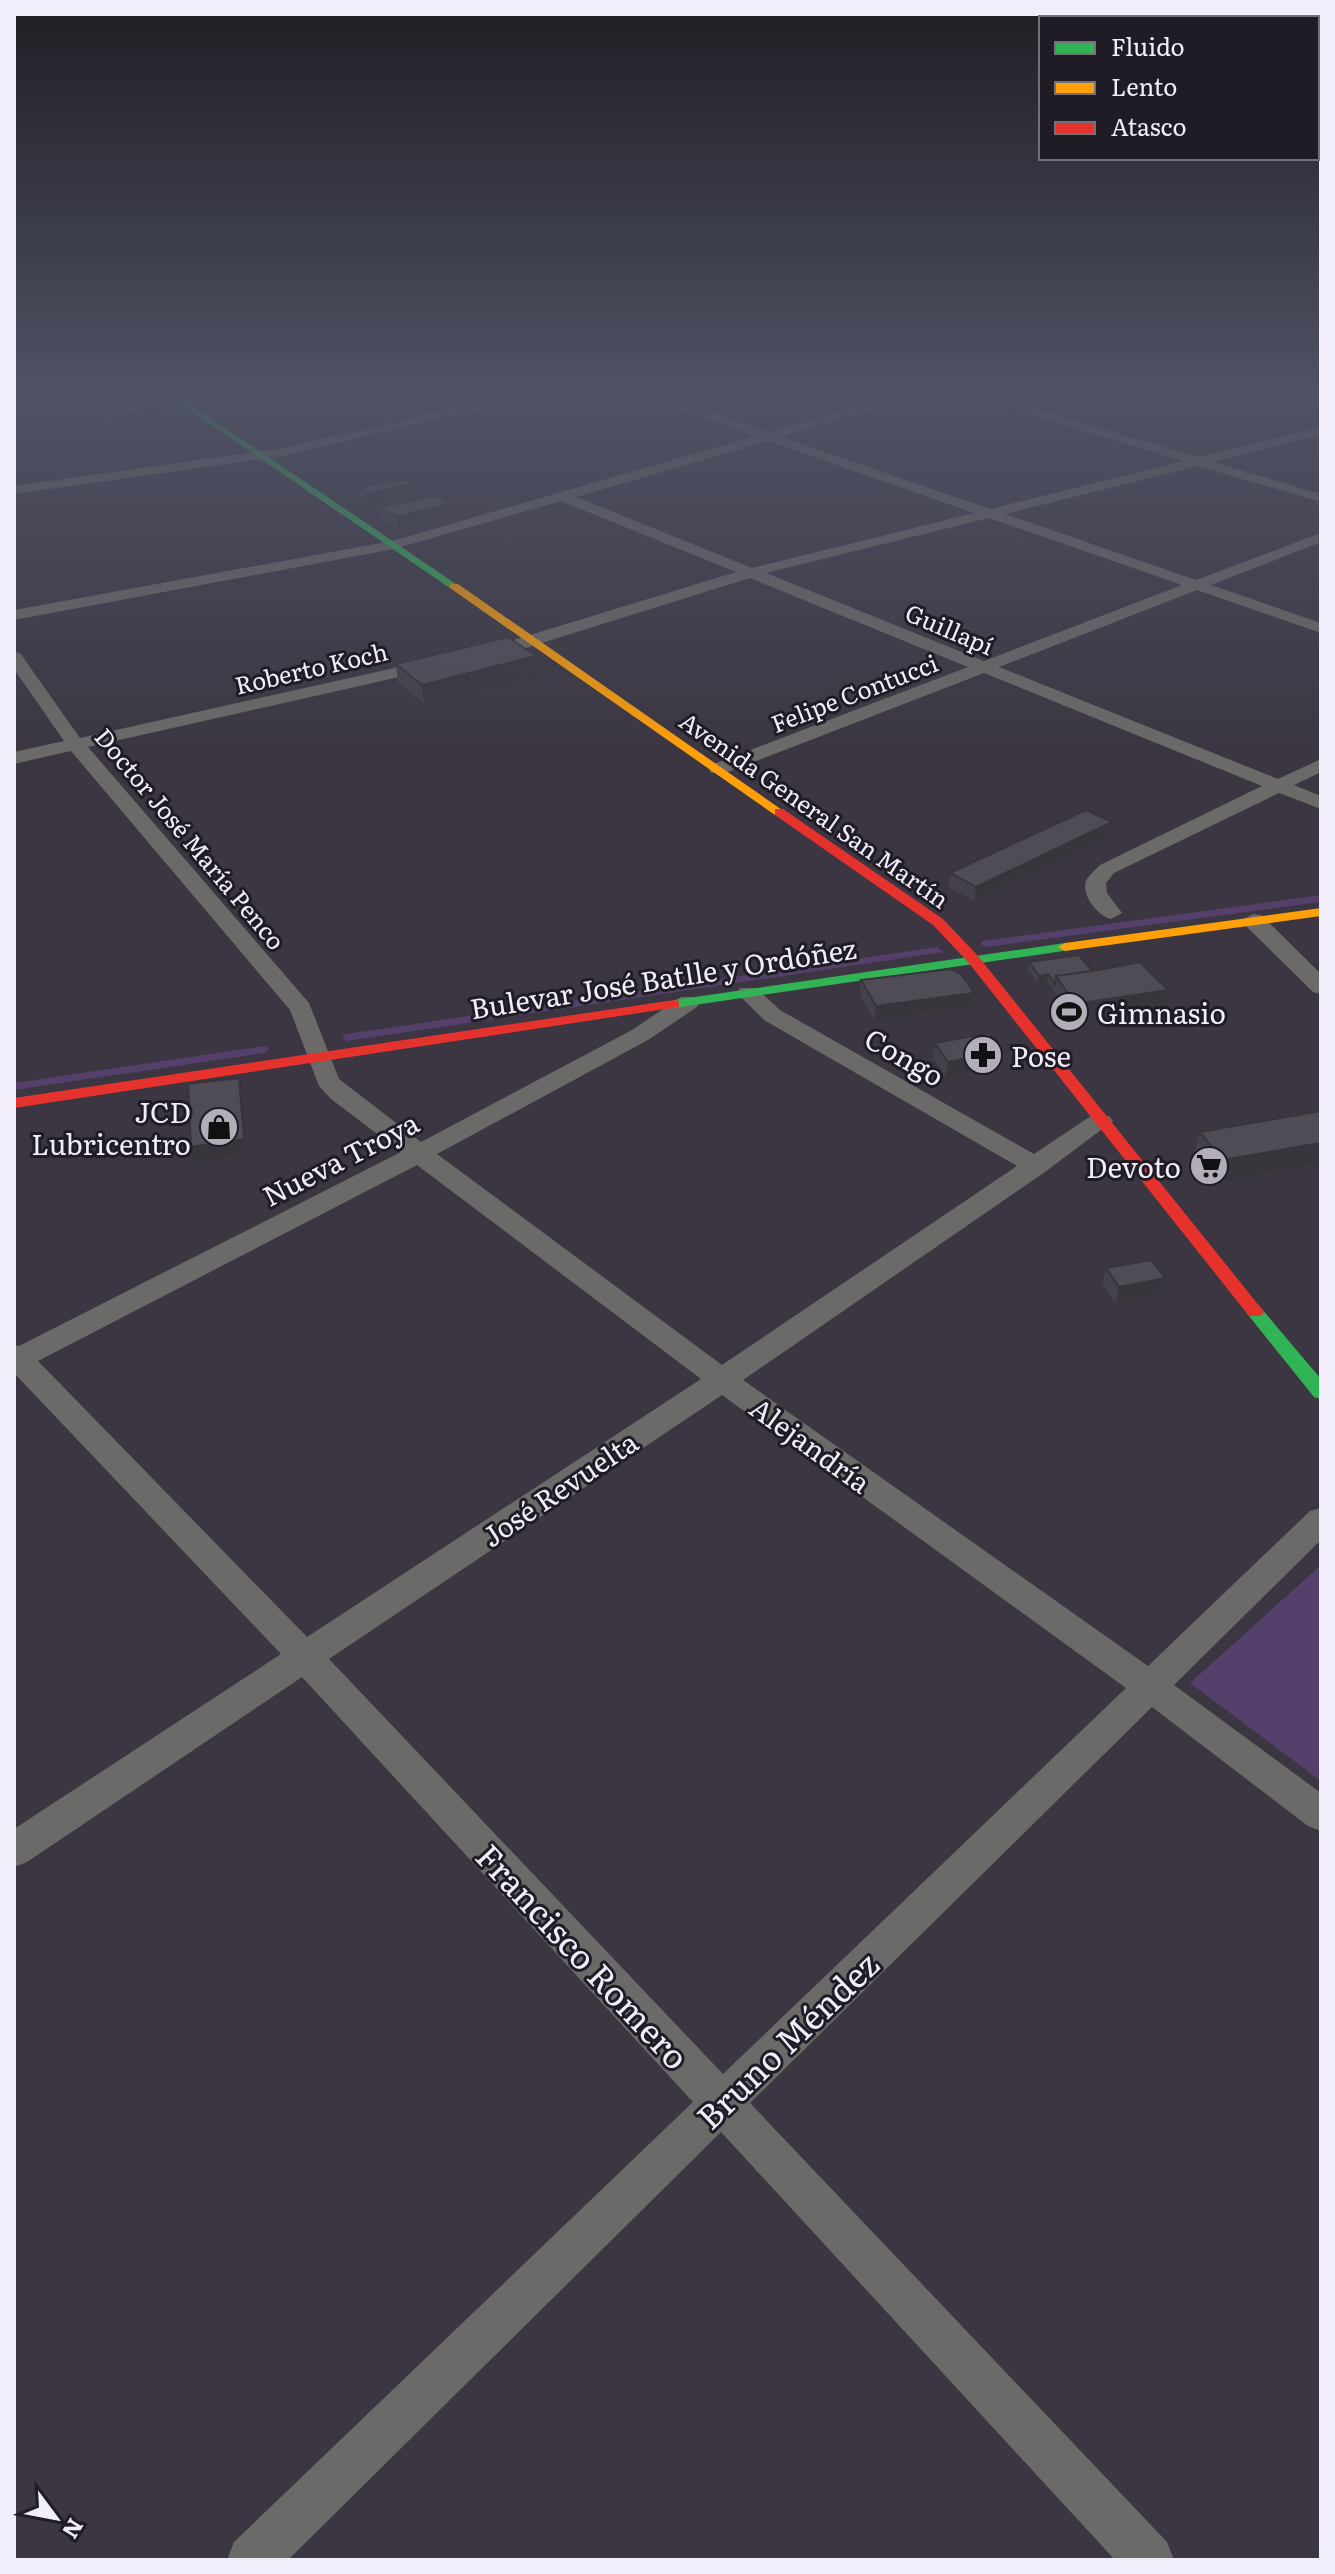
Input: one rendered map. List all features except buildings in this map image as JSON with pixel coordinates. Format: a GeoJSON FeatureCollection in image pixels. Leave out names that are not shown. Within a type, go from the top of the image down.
{"type":"FeatureCollection","features":[{"type":"Feature","properties":{"kind":"main road","name":"Avenida General San Martín"},"geometry":{"type":"LineString","coordinates":[[342,511],[927,913],[973,959],[1100,1121],[1321,1392]]}},
{"type":"Feature","properties":{"kind":"main road","name":"Bulevar José Batlle y Ordóñez"},"geometry":{"type":"LineString","coordinates":[[14,1103],[312,1038],[689,1002],[973,959],[1321,912]]}},
{"type":"Feature","properties":{"kind":"main road"},"geometry":{"type":"LineString","coordinates":[[922,941],[980,932]]}},
{"type":"Feature","properties":{"kind":"street"},"geometry":{"type":"LineString","coordinates":[[14,615],[394,545],[509,511]]}},
{"type":"Feature","properties":{"kind":"street","name":"Guillapí"},"geometry":{"type":"LineString","coordinates":[[599,511],[1321,803]]}},
{"type":"Feature","properties":{"kind":"street"},"geometry":{"type":"LineString","coordinates":[[981,511],[1321,628]]}},
{"type":"Feature","properties":{"kind":"street"},"geometry":{"type":"LineString","coordinates":[[486,652],[532,642],[753,572],[1007,511]]}},
{"type":"Feature","properties":{"kind":"street","name":"Felipe Contucci"},"geometry":{"type":"LineString","coordinates":[[718,769],[1321,537]]}},
{"type":"Feature","properties":{"kind":"street","name":"Doctor José María Penco"},"geometry":{"type":"LineString","coordinates":[[14,657],[75,744],[301,1008],[312,1038]]}},
{"type":"Feature","properties":{"kind":"street","name":"Roberto Koch"},"geometry":{"type":"LineString","coordinates":[[14,758],[456,659]]}},
{"type":"Feature","properties":{"kind":"street"},"geometry":{"type":"LineString","coordinates":[[1111,913],[1096,894],[1096,882],[1107,869],[1321,765]]}},
{"type":"Feature","properties":{"kind":"street"},"geometry":{"type":"LineString","coordinates":[[1253,920],[1321,987]]}},
{"type":"Feature","properties":{"kind":"street","name":"Congo"},"geometry":{"type":"LineString","coordinates":[[748,993],[772,1015],[1036,1166]]}},
{"type":"Feature","properties":{"kind":"street","name":"Nueva Troya"},"geometry":{"type":"LineString","coordinates":[[15,1358],[418,1154],[640,1035],[689,1002]]}},
{"type":"Feature","properties":{"kind":"street","name":"Alejandría"},"geometry":{"type":"LineString","coordinates":[[312,1038],[328,1081],[340,1094],[418,1154],[722,1380],[1150,1686],[1321,1814]]}},
{"type":"Feature","properties":{"kind":"street","name":"José Revuelta"},"geometry":{"type":"LineString","coordinates":[[14,1850],[722,1380],[1100,1121]]}},
{"type":"Feature","properties":{"kind":"street","name":"Francisco Romero"},"geometry":{"type":"LineString","coordinates":[[15,1358],[305,1657],[1149,2560]]}},
{"type":"Feature","properties":{"kind":"street","name":"Bruno Méndez"},"geometry":{"type":"LineString","coordinates":[[252,2560],[1321,1520]]}},
{"type":"Feature","properties":{"kind":"shaded area"},"geometry":{"type":"Polygon","coordinates":[[[1321,895],[1321,902],[987,947],[980,944],[983,941],[1321,895]]]}},
{"type":"Feature","properties":{"kind":"shaded area"},"geometry":{"type":"Polygon","coordinates":[[[937,947],[944,952],[347,1041],[342,1038],[346,1034],[937,947]]]}},
{"type":"Feature","properties":{"kind":"shaded area"},"geometry":{"type":"Polygon","coordinates":[[[265,1046],[269,1049],[265,1053],[14,1090],[14,1083],[265,1046]]]}},
{"type":"Feature","properties":{"kind":"shaded area"},"geometry":{"type":"Polygon","coordinates":[[[1321,1565],[1321,1781],[1190,1683],[1321,1565]]]}},
{"type":"Feature","properties":{"kind":"traffic: fast"},"geometry":{"type":"LineString","coordinates":[[343,511],[454,586]]}},
{"type":"Feature","properties":{"kind":"traffic: fast"},"geometry":{"type":"LineString","coordinates":[[674,1004],[1065,947]]}},
{"type":"Feature","properties":{"kind":"traffic: fast"},"geometry":{"type":"LineString","coordinates":[[1255,1312],[1321,1392]]}},
{"type":"Feature","properties":{"kind":"traffic: slow"},"geometry":{"type":"LineString","coordinates":[[454,586],[779,812]]}},
{"type":"Feature","properties":{"kind":"traffic: slow"},"geometry":{"type":"LineString","coordinates":[[1065,947],[1321,912]]}},
{"type":"Feature","properties":{"kind":"traffic: jam"},"geometry":{"type":"LineString","coordinates":[[779,812],[938,922],[973,959],[1255,1312]]}},
{"type":"Feature","properties":{"kind":"traffic: jam"},"geometry":{"type":"LineString","coordinates":[[14,1103],[674,1004]]}},
{"type":"Feature","properties":{"kind":"place","name":"Gimnasio"},"geometry":{"type":"Point","coordinates":[1069,1012]}},
{"type":"Feature","properties":{"kind":"place","name":"Pose"},"geometry":{"type":"Point","coordinates":[983,1055]}},
{"type":"Feature","properties":{"kind":"place","name":"JCD Lubricentro"},"geometry":{"type":"Point","coordinates":[219,1127]}},
{"type":"Feature","properties":{"kind":"place","name":"Devoto"},"geometry":{"type":"Point","coordinates":[1209,1166]}}]}
